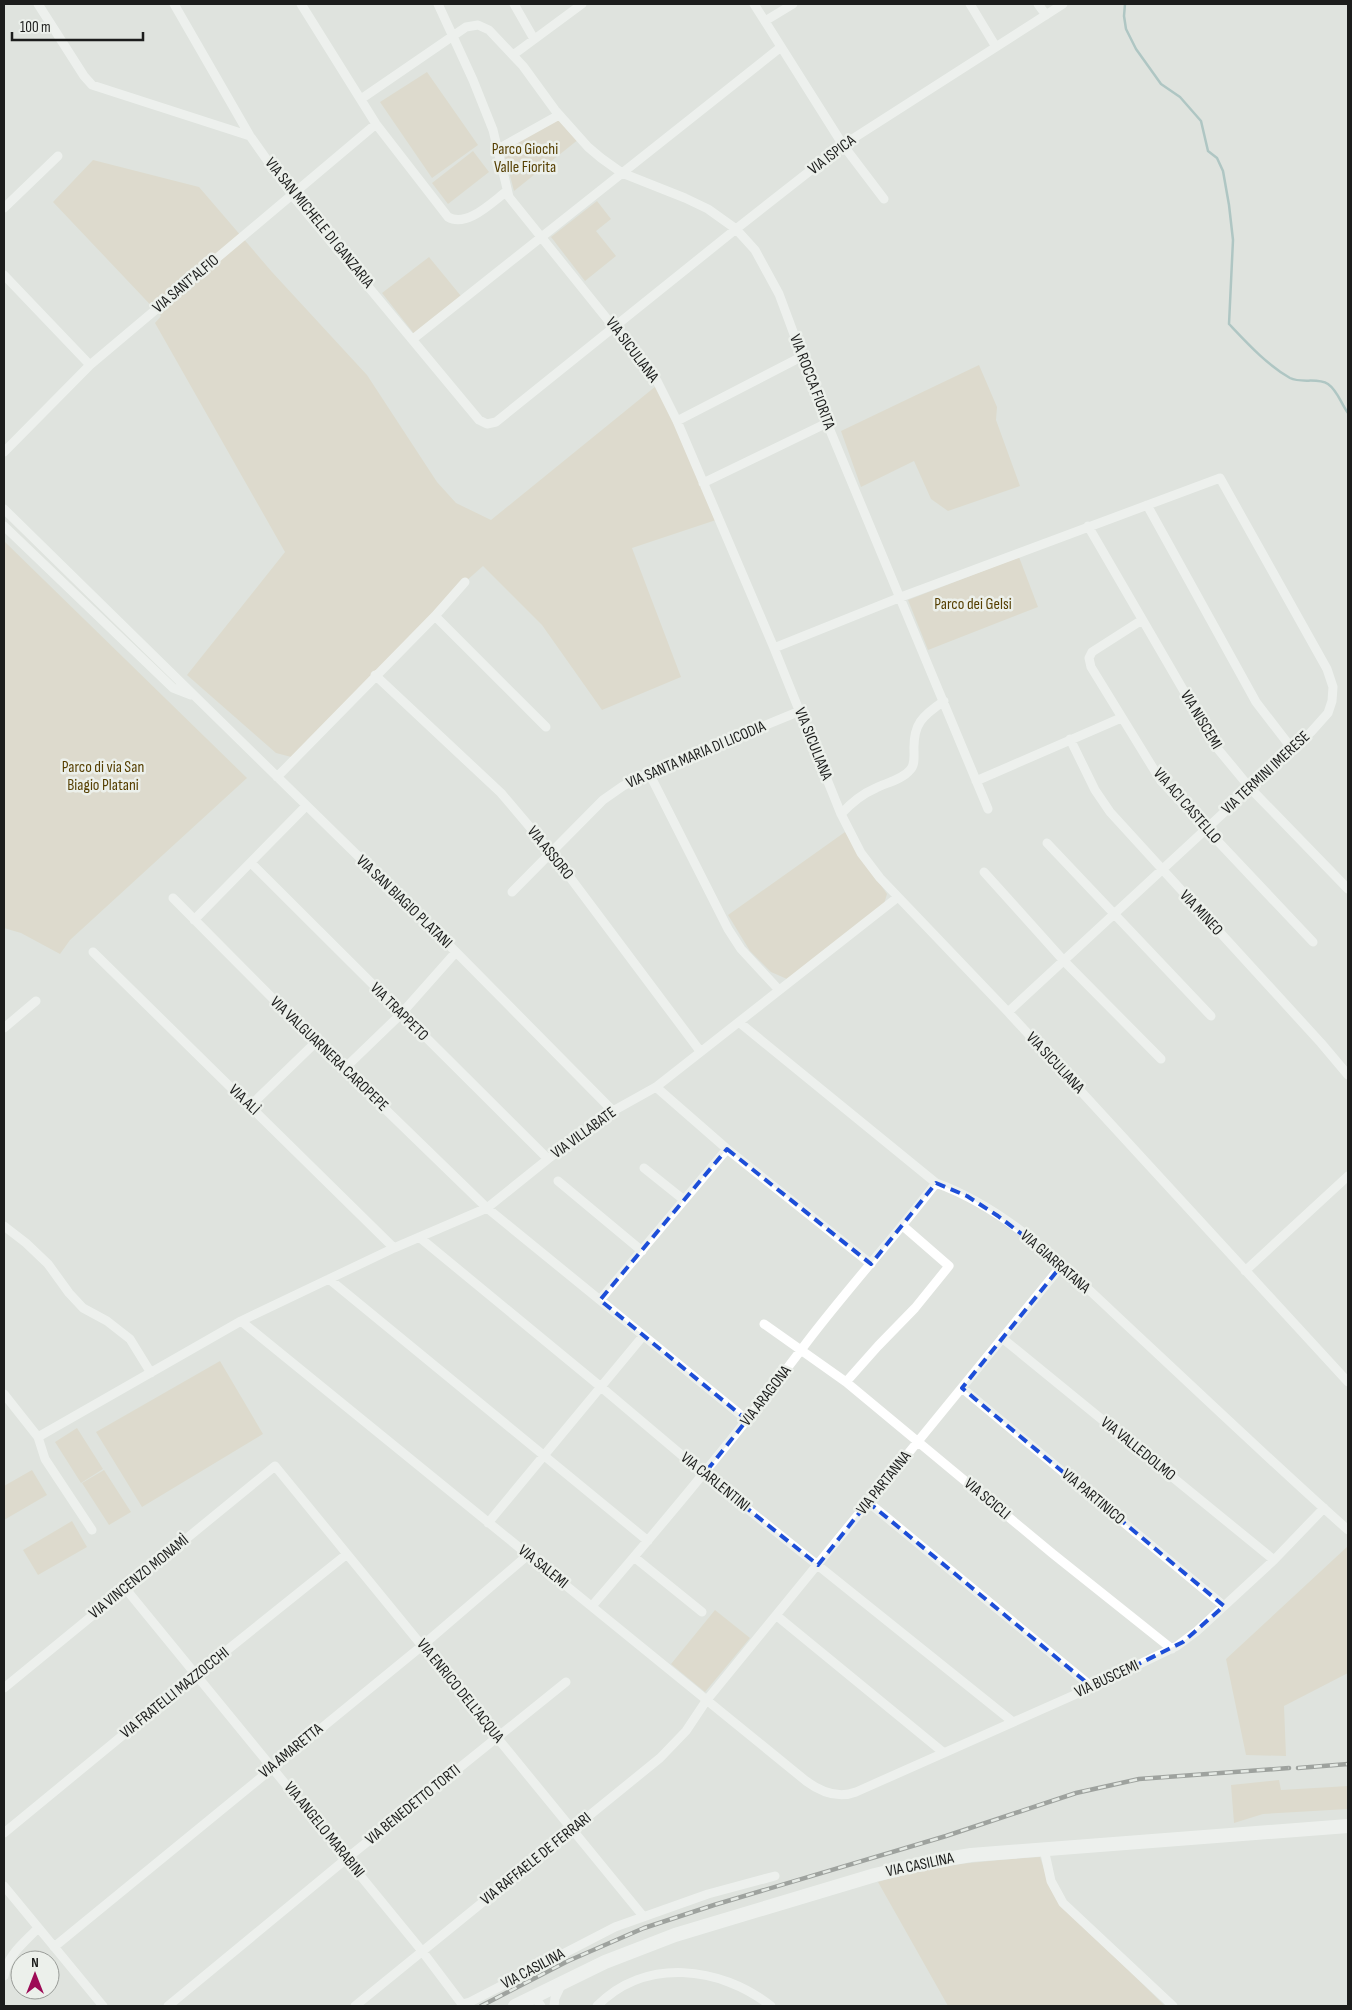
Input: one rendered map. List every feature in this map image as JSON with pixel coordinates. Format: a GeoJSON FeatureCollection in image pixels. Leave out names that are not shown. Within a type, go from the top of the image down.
{"type":"FeatureCollection","features":[{"type":"Feature","properties":{"kind":"main road","name":"VIA CASILINA"},"geometry":{"type":"LineString","coordinates":[[515,2006],[537,2003],[562,1983],[600,1964],[645,1946],[864,1878],[946,1859],[1044,1849],[1348,1826]]}},
{"type":"Feature","properties":{"kind":"street"},"geometry":{"type":"LineString","coordinates":[[38,4],[84,76],[92,85],[250,136]]}},
{"type":"Feature","properties":{"kind":"street","name":"VIA SAN MICHELE DI GANZARIA"},"geometry":{"type":"LineString","coordinates":[[174,4],[250,136],[292,194],[480,420],[487,424]]}},
{"type":"Feature","properties":{"kind":"street"},"geometry":{"type":"LineString","coordinates":[[301,4],[376,124],[451,219],[467,219],[507,191]]}},
{"type":"Feature","properties":{"kind":"street","name":"VIA SICULIANA"},"geometry":{"type":"LineString","coordinates":[[438,4],[490,122],[507,191],[512,201],[658,381],[774,648],[841,814],[867,862],[1008,1012],[1348,1382]]}},
{"type":"Feature","properties":{"kind":"street"},"geometry":{"type":"LineString","coordinates":[[514,4],[534,39]]}},
{"type":"Feature","properties":{"kind":"street"},"geometry":{"type":"LineString","coordinates":[[361,99],[468,26],[481,26],[489,30],[513,55],[582,4]]}},
{"type":"Feature","properties":{"kind":"street"},"geometry":{"type":"LineString","coordinates":[[754,4],[843,145],[884,199]]}},
{"type":"Feature","properties":{"kind":"street"},"geometry":{"type":"LineString","coordinates":[[765,21],[793,4]]}},
{"type":"Feature","properties":{"kind":"street"},"geometry":{"type":"LineString","coordinates":[[970,4],[996,47]]}},
{"type":"Feature","properties":{"kind":"street"},"geometry":{"type":"LineString","coordinates":[[1038,4],[1046,15]]}},
{"type":"Feature","properties":{"kind":"street","name":"VIA ISPICA"},"geometry":{"type":"LineString","coordinates":[[487,424],[496,422],[843,145],[1062,4]]}},
{"type":"Feature","properties":{"kind":"street"},"geometry":{"type":"LineString","coordinates":[[414,339],[780,47]]}},
{"type":"Feature","properties":{"kind":"street","name":"VIA ROCCA FIORITA"},"geometry":{"type":"LineString","coordinates":[[513,55],[560,115],[592,150],[622,173],[703,206],[736,229],[755,250],[776,288],[827,423],[988,809]]}},
{"type":"Feature","properties":{"kind":"street"},"geometry":{"type":"LineString","coordinates":[[498,149],[560,115]]}},
{"type":"Feature","properties":{"kind":"street","name":"VIA SANT'ALFIO"},"geometry":{"type":"LineString","coordinates":[[4,452],[90,365],[376,124]]}},
{"type":"Feature","properties":{"kind":"street"},"geometry":{"type":"LineString","coordinates":[[4,208],[58,156]]}},
{"type":"Feature","properties":{"kind":"street"},"geometry":{"type":"LineString","coordinates":[[4,275],[90,365]]}},
{"type":"Feature","properties":{"kind":"street"},"geometry":{"type":"LineString","coordinates":[[677,421],[801,357]]}},
{"type":"Feature","properties":{"kind":"street"},"geometry":{"type":"LineString","coordinates":[[703,483],[827,423]]}},
{"type":"Feature","properties":{"kind":"street","name":"VIA TERMINI IMERESE"},"geometry":{"type":"LineString","coordinates":[[1008,1012],[1205,828],[1293,750],[1328,713],[1333,694],[1327,669],[1220,478],[1147,505]]}},
{"type":"Feature","properties":{"kind":"street"},"geometry":{"type":"LineString","coordinates":[[774,648],[901,597],[1147,505],[1256,702],[1293,750]]}},
{"type":"Feature","properties":{"kind":"street","name":"VIA SAN BIAGIO PLATANI"},"geometry":{"type":"LineString","coordinates":[[4,509],[456,952],[613,1111]]}},
{"type":"Feature","properties":{"kind":"street","name":"VIA SAN BIAGIO PLATANI"},"geometry":{"type":"LineString","coordinates":[[4,526],[173,688],[193,696]]}},
{"type":"Feature","properties":{"kind":"street","name":"VIA NISCEMI"},"geometry":{"type":"LineString","coordinates":[[1088,526],[1217,748],[1251,789],[1348,889]]}},
{"type":"Feature","properties":{"kind":"street"},"geometry":{"type":"LineString","coordinates":[[277,777],[435,616],[465,582]]}},
{"type":"Feature","properties":{"kind":"street"},"geometry":{"type":"LineString","coordinates":[[435,616],[546,727]]}},
{"type":"Feature","properties":{"kind":"street","name":"VIA ACI CASTELLO"},"geometry":{"type":"LineString","coordinates":[[1142,620],[1094,650],[1089,658],[1090,667],[1162,780],[1313,942]]}},
{"type":"Feature","properties":{"kind":"street","name":"VIA ASSORO"},"geometry":{"type":"LineString","coordinates":[[375,675],[501,793],[551,852],[700,1051]]}},
{"type":"Feature","properties":{"kind":"street"},"geometry":{"type":"LineString","coordinates":[[841,814],[865,793],[909,772],[914,762],[914,740],[918,724],[925,715],[944,701]]}},
{"type":"Feature","properties":{"kind":"street","name":"VIA SANTA MARIA DI LICODIA"},"geometry":{"type":"LineString","coordinates":[[512,892],[602,800],[623,786],[800,711]]}},
{"type":"Feature","properties":{"kind":"street"},"geometry":{"type":"LineString","coordinates":[[976,781],[1121,718]]}},
{"type":"Feature","properties":{"kind":"street","name":"VIA MINEO"},"geometry":{"type":"LineString","coordinates":[[1070,739],[1102,801],[1161,869],[1321,1043],[1348,1075]]}},
{"type":"Feature","properties":{"kind":"street"},"geometry":{"type":"LineString","coordinates":[[650,773],[728,929],[741,949],[779,990]]}},
{"type":"Feature","properties":{"kind":"street"},"geometry":{"type":"LineString","coordinates":[[194,920],[306,806]]}},
{"type":"Feature","properties":{"kind":"street"},"geometry":{"type":"LineString","coordinates":[[1047,843],[1211,1016]]}},
{"type":"Feature","properties":{"kind":"street","name":"VIA TRAPPETO"},"geometry":{"type":"LineString","coordinates":[[251,863],[548,1159]]}},
{"type":"Feature","properties":{"kind":"street"},"geometry":{"type":"LineString","coordinates":[[984,872],[1064,961],[1161,1058]]}},
{"type":"Feature","properties":{"kind":"street","name":"VIA VILLABATE"},"geometry":{"type":"LineString","coordinates":[[38,1436],[241,1321],[394,1248],[487,1208],[548,1159],[613,1111],[656,1087],[700,1051],[740,1023],[898,897]]}},
{"type":"Feature","properties":{"kind":"street","name":"VIA VALGUARNERA CAROPEPE"},"geometry":{"type":"LineString","coordinates":[[173,898],[316,1042],[345,1068],[487,1208],[747,1420]]}},
{"type":"Feature","properties":{"kind":"street","name":"VIA ALÌ"},"geometry":{"type":"LineString","coordinates":[[93,952],[394,1248]]}},
{"type":"Feature","properties":{"kind":"street"},"geometry":{"type":"LineString","coordinates":[[345,1068],[401,1014],[456,952]]}},
{"type":"Feature","properties":{"kind":"street"},"geometry":{"type":"LineString","coordinates":[[4,1028],[36,1001]]}},
{"type":"Feature","properties":{"kind":"street","name":"VIA GIARRATANA"},"geometry":{"type":"LineString","coordinates":[[740,1023],[936,1184],[967,1196],[1012,1225],[1062,1265],[1348,1530]]}},
{"type":"Feature","properties":{"kind":"street"},"geometry":{"type":"LineString","coordinates":[[250,1106],[316,1042]]}},
{"type":"Feature","properties":{"kind":"street"},"geometry":{"type":"LineString","coordinates":[[656,1087],[727,1149],[871,1264]]}},
{"type":"Feature","properties":{"kind":"street"},"geometry":{"type":"LineString","coordinates":[[600,1300],[727,1149]]}},
{"type":"Feature","properties":{"kind":"street"},"geometry":{"type":"LineString","coordinates":[[644,1168],[684,1200]]}},
{"type":"Feature","properties":{"kind":"street"},"geometry":{"type":"LineString","coordinates":[[1245,1271],[1348,1176]]}},
{"type":"Feature","properties":{"kind":"street"},"geometry":{"type":"LineString","coordinates":[[558,1181],[642,1250]]}},
{"type":"Feature","properties":{"kind":"street","name":"VIA ARAGONA"},"geometry":{"type":"LineString","coordinates":[[592,1606],[704,1474],[936,1184]]}},
{"type":"Feature","properties":{"kind":"street"},"geometry":{"type":"LineString","coordinates":[[4,1226],[26,1243],[48,1264],[69,1293],[83,1308],[107,1321],[130,1339],[152,1373]]}},
{"type":"Feature","properties":{"kind":"street"},"geometry":{"type":"LineString","coordinates":[[846,1382],[915,1308],[949,1266],[903,1226]]}},
{"type":"Feature","properties":{"kind":"street","name":"VIA CARLENTINI"},"geometry":{"type":"LineString","coordinates":[[419,1237],[704,1474],[1013,1722]]}},
{"type":"Feature","properties":{"kind":"street","name":"VIA PARTANNA"},"geometry":{"type":"LineString","coordinates":[[706,1701],[1062,1265]]}},
{"type":"Feature","properties":{"kind":"street"},"geometry":{"type":"LineString","coordinates":[[329,1279],[648,1541]]}},
{"type":"Feature","properties":{"kind":"street","name":"VIA SALEMI"},"geometry":{"type":"LineString","coordinates":[[241,1321],[706,1701],[816,1788],[832,1794],[853,1794]]}},
{"type":"Feature","properties":{"kind":"street","name":"VIA SCICLI"},"geometry":{"type":"LineString","coordinates":[[764,1324],[846,1382],[1053,1554],[1172,1649]]}},
{"type":"Feature","properties":{"kind":"street"},"geometry":{"type":"LineString","coordinates":[[488,1523],[643,1336]]}},
{"type":"Feature","properties":{"kind":"street","name":"VIA VALLEDOLMO"},"geometry":{"type":"LineString","coordinates":[[1002,1338],[1274,1560]]}},
{"type":"Feature","properties":{"kind":"street","name":"VIA PARTINICO"},"geometry":{"type":"LineString","coordinates":[[962,1388],[1224,1606]]}},
{"type":"Feature","properties":{"kind":"street"},"geometry":{"type":"LineString","coordinates":[[4,1394],[38,1436],[45,1459],[92,1530]]}},
{"type":"Feature","properties":{"kind":"street","name":"VIA ENRICO DELL'ACQUA"},"geometry":{"type":"LineString","coordinates":[[275,1466],[644,1916]]}},
{"type":"Feature","properties":{"kind":"street","name":"VIA VINCENZO MONAMÌ"},"geometry":{"type":"LineString","coordinates":[[4,1688],[275,1466]]}},
{"type":"Feature","properties":{"kind":"street"},"geometry":{"type":"LineString","coordinates":[[868,1502],[1092,1688]]}},
{"type":"Feature","properties":{"kind":"street","name":"VIA BUSCEMI"},"geometry":{"type":"LineString","coordinates":[[853,1794],[1092,1688],[1172,1649],[1193,1635],[1274,1560],[1324,1508]]}},
{"type":"Feature","properties":{"kind":"street","name":"VIA FRATELLI MAZZOCCHI"},"geometry":{"type":"LineString","coordinates":[[4,1833],[347,1554]]}},
{"type":"Feature","properties":{"kind":"street","name":"VIA AMARETTA"},"geometry":{"type":"LineString","coordinates":[[54,1946],[422,1645],[528,1555]]}},
{"type":"Feature","properties":{"kind":"street"},"geometry":{"type":"LineString","coordinates":[[634,1557],[702,1612]]}},
{"type":"Feature","properties":{"kind":"street","name":"VIA ANGELO MARABINI"},"geometry":{"type":"LineString","coordinates":[[125,1588],[422,1951],[462,2004]]}},
{"type":"Feature","properties":{"kind":"street"},"geometry":{"type":"LineString","coordinates":[[777,1616],[944,1753]]}},
{"type":"Feature","properties":{"kind":"street","name":"VIA BENEDETTO TORTI"},"geometry":{"type":"LineString","coordinates":[[168,2006],[497,1736],[566,1682]]}},
{"type":"Feature","properties":{"kind":"street","name":"VIA RAFFAELE DE FERRARI"},"geometry":{"type":"LineString","coordinates":[[354,2006],[666,1752],[686,1731],[706,1701]]}},
{"type":"Feature","properties":{"kind":"street"},"geometry":{"type":"LineString","coordinates":[[1044,1849],[1051,1881],[1061,1900],[1173,2006]]}},
{"type":"Feature","properties":{"kind":"street","name":"VIA CASILINA"},"geometry":{"type":"LineString","coordinates":[[462,2004],[470,2002],[598,1935],[644,1916],[722,1890],[774,1876]]}},
{"type":"Feature","properties":{"kind":"street"},"geometry":{"type":"LineString","coordinates":[[4,1886],[102,2006]]}},
{"type":"Feature","properties":{"kind":"street"},"geometry":{"type":"LineString","coordinates":[[4,1976],[10,1958],[38,1928]]}},
{"type":"Feature","properties":{"kind":"street"},"geometry":{"type":"LineString","coordinates":[[596,2006],[615,1991],[636,1980],[660,1974],[685,1972],[705,1974],[732,1982],[751,1992],[770,2006]]}},
{"type":"Feature","properties":{"kind":"street"},"geometry":{"type":"LineString","coordinates":[[554,2006],[555,1998],[562,1983]]}},
{"type":"Feature","properties":{"kind":"highlighted area"},"geometry":{"type":"Polygon","coordinates":[[[727,1149],[871,1264],[936,1183],[967,1196],[998,1216],[1062,1265],[962,1388],[1224,1606],[1183,1642],[1092,1687],[868,1502],[818,1565],[704,1474],[747,1420],[600,1300],[727,1149]]]}},
{"type":"Feature","properties":{"kind":"green space"},"geometry":{"type":"Polygon","coordinates":[[[427,72],[478,145],[432,178],[380,102],[427,72]]]}},
{"type":"Feature","properties":{"kind":"green space","name":"Parco Giochi Valle Fiorita"},"geometry":{"type":"Polygon","coordinates":[[[559,116],[579,139],[514,191],[503,149],[559,116]]]}},
{"type":"Feature","properties":{"kind":"green space"},"geometry":{"type":"Polygon","coordinates":[[[473,151],[489,172],[448,204],[432,183],[473,151]]]}},
{"type":"Feature","properties":{"kind":"green space"},"geometry":{"type":"Polygon","coordinates":[[[93,160],[199,187],[272,272],[367,375],[437,482],[456,503],[491,520],[656,386],[719,519],[632,548],[681,677],[602,710],[542,625],[483,566],[465,582],[295,758],[276,753],[187,675],[285,552],[155,323],[161,316],[53,202],[93,160]]]}},
{"type":"Feature","properties":{"kind":"green space"},"geometry":{"type":"Polygon","coordinates":[[[597,201],[611,219],[596,231],[616,256],[585,281],[551,237],[597,201]]]}},
{"type":"Feature","properties":{"kind":"green space"},"geometry":{"type":"Polygon","coordinates":[[[429,257],[461,296],[415,335],[382,293],[429,257]]]}},
{"type":"Feature","properties":{"kind":"green space"},"geometry":{"type":"Polygon","coordinates":[[[979,365],[997,407],[996,420],[1020,486],[948,511],[931,499],[914,461],[861,487],[841,431],[979,365]]]}},
{"type":"Feature","properties":{"kind":"green space","name":"Parco di via San Biagio Platani"},"geometry":{"type":"Polygon","coordinates":[[[4,541],[247,778],[70,940],[60,954],[21,933],[4,928],[4,541]]]}},
{"type":"Feature","properties":{"kind":"green space","name":"Parco dei Gelsi"},"geometry":{"type":"Polygon","coordinates":[[[1019,557],[1038,607],[928,650],[908,600],[1019,557]]]}},
{"type":"Feature","properties":{"kind":"green space"},"geometry":{"type":"Polygon","coordinates":[[[845,832],[887,894],[883,907],[787,979],[771,972],[750,951],[728,915],[845,832]]]}},
{"type":"Feature","properties":{"kind":"green space"},"geometry":{"type":"Polygon","coordinates":[[[220,1361],[263,1434],[142,1507],[96,1432],[220,1361]]]}},
{"type":"Feature","properties":{"kind":"green space"},"geometry":{"type":"Polygon","coordinates":[[[77,1428],[103,1469],[81,1483],[55,1442],[77,1428]]]}},
{"type":"Feature","properties":{"kind":"green space"},"geometry":{"type":"Polygon","coordinates":[[[32,1470],[47,1495],[4,1520],[4,1486],[32,1470]]]}},
{"type":"Feature","properties":{"kind":"green space"},"geometry":{"type":"Polygon","coordinates":[[[104,1470],[131,1512],[109,1525],[82,1483],[104,1470]]]}},
{"type":"Feature","properties":{"kind":"green space"},"geometry":{"type":"Polygon","coordinates":[[[72,1521],[87,1547],[38,1575],[23,1550],[72,1521]]]}},
{"type":"Feature","properties":{"kind":"green space"},"geometry":{"type":"Polygon","coordinates":[[[1348,1546],[1348,1673],[1284,1706],[1286,1756],[1246,1755],[1226,1659],[1348,1546]]]}},
{"type":"Feature","properties":{"kind":"green space"},"geometry":{"type":"Polygon","coordinates":[[[715,1610],[750,1638],[705,1692],[671,1664],[715,1610]]]}},
{"type":"Feature","properties":{"kind":"green space"},"geometry":{"type":"Polygon","coordinates":[[[1279,1780],[1281,1790],[1348,1786],[1348,1809],[1263,1814],[1234,1823],[1231,1785],[1279,1780]]]}},
{"type":"Feature","properties":{"kind":"green space"},"geometry":{"type":"Polygon","coordinates":[[[1040,1857],[1051,1890],[1069,1912],[1165,2006],[948,2006],[878,1882],[918,1871],[978,1862],[1040,1857]]]}},
{"type":"Feature","properties":{"kind":"waterway"},"geometry":{"type":"LineString","coordinates":[[1125,4],[1126,29],[1136,49],[1161,84],[1180,97],[1201,121],[1208,151],[1217,158],[1223,171],[1233,240],[1229,324],[1265,360],[1290,378],[1319,381],[1328,384],[1334,390],[1348,413]]}},
{"type":"Feature","properties":{"kind":"railway"},"geometry":{"type":"LineString","coordinates":[[1298,1768],[1348,1764]]}},
{"type":"Feature","properties":{"kind":"railway"},"geometry":{"type":"LineString","coordinates":[[481,2006],[568,1961],[644,1928],[714,1905],[946,1836],[1076,1793],[1139,1779],[1289,1768]]}}]}
